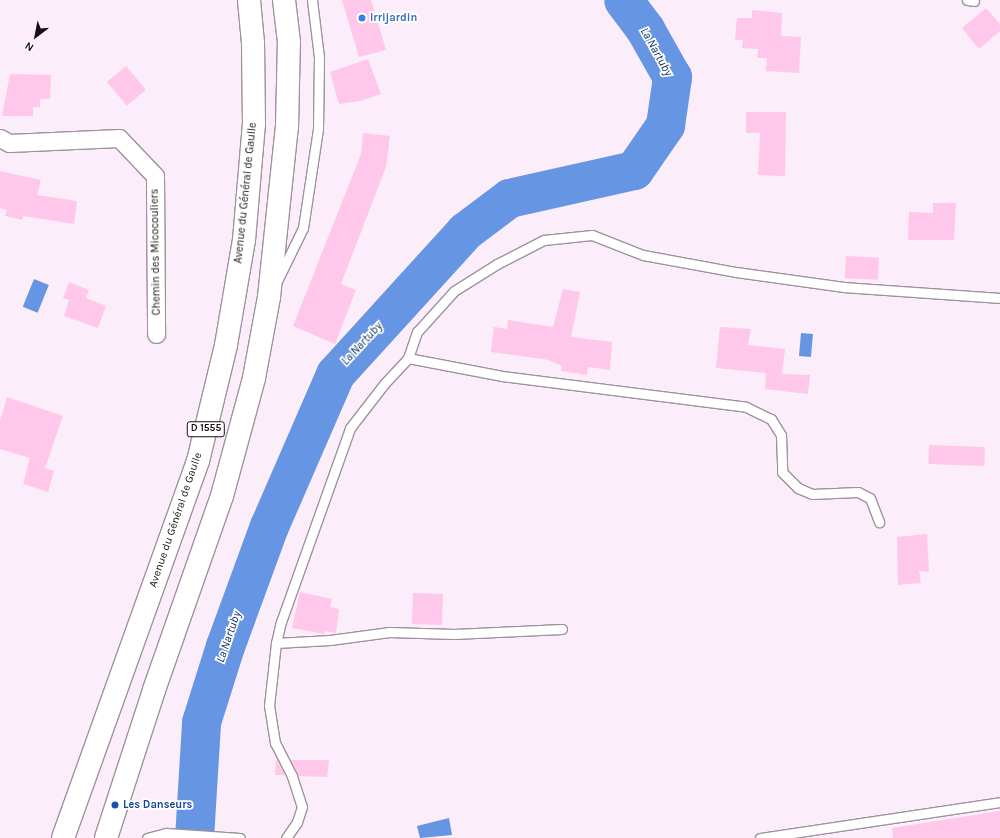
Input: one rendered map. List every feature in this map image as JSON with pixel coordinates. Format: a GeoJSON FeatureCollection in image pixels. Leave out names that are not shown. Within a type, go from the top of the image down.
{"type":"FeatureCollection","features":[{"type":"Feature","properties":{"kind":"main road","name":"Avenue du Général de Gaulle"},"geometry":{"type":"LineString","coordinates":[[63,838],[198,461],[226,345],[244,240],[254,124],[253,44],[249,0]]}},
{"type":"Feature","properties":{"kind":"main road","name":"D 1555"},"geometry":{"type":"LineString","coordinates":[[106,838],[154,690],[222,496],[254,378],[269,297],[287,127],[289,42],[284,0]]}},
{"type":"Feature","properties":{"kind":"street","name":"Chemin des Micocouliers"},"geometry":{"type":"LineString","coordinates":[[0,138],[9,143],[120,138],[155,176],[156,334]]}},
{"type":"Feature","properties":{"kind":"lane"},"geometry":{"type":"LineString","coordinates":[[269,297],[303,228],[318,130],[319,57],[312,0]]}},
{"type":"Feature","properties":{"kind":"lane"},"geometry":{"type":"LineString","coordinates":[[967,0],[974,0]]}},
{"type":"Feature","properties":{"kind":"lane"},"geometry":{"type":"LineString","coordinates":[[286,838],[297,822],[302,807],[292,776],[276,743],[270,706],[276,643],[281,622],[350,428],[384,384],[408,358],[417,332],[454,291],[497,264],[544,240],[592,235],[643,255],[736,272],[844,287],[1000,298]]}},
{"type":"Feature","properties":{"kind":"lane"},"geometry":{"type":"LineString","coordinates":[[408,358],[510,377],[746,407],[771,419],[781,435],[782,472],[798,488],[812,494],[858,492],[870,498],[879,522]]}},
{"type":"Feature","properties":{"kind":"lane"},"geometry":{"type":"LineString","coordinates":[[276,643],[330,640],[389,632],[454,634],[562,629]]}},
{"type":"Feature","properties":{"kind":"lane"},"geometry":{"type":"LineString","coordinates":[[760,838],[1000,802]]}},
{"type":"Feature","properties":{"kind":"lane"},"geometry":{"type":"LineString","coordinates":[[147,838],[166,833],[230,836],[240,838]]}},
{"type":"Feature","properties":{"kind":"water"},"geometry":{"type":"Polygon","coordinates":[[[34,279],[49,285],[38,313],[23,307],[34,279]]]}},
{"type":"Feature","properties":{"kind":"water"},"geometry":{"type":"Polygon","coordinates":[[[801,333],[813,334],[811,357],[799,356],[801,333]]]}},
{"type":"Feature","properties":{"kind":"water"},"geometry":{"type":"Polygon","coordinates":[[[449,818],[452,835],[420,838],[417,826],[449,818]]]}},
{"type":"Feature","properties":{"kind":"building","name":"Irrijardin"},"geometry":{"type":"Polygon","coordinates":[[[342,0],[371,0],[386,50],[359,57],[342,0]]]}},
{"type":"Feature","properties":{"kind":"building"},"geometry":{"type":"Polygon","coordinates":[[[986,8],[1000,24],[1000,31],[979,49],[962,28],[986,8]]]}},
{"type":"Feature","properties":{"kind":"building"},"geometry":{"type":"Polygon","coordinates":[[[752,10],[782,13],[781,36],[801,37],[799,73],[766,71],[767,58],[757,58],[758,49],[742,48],[743,40],[735,40],[737,18],[752,18],[752,10]]]}},
{"type":"Feature","properties":{"kind":"building"},"geometry":{"type":"Polygon","coordinates":[[[368,59],[381,94],[360,101],[339,104],[330,72],[368,59]]]}},
{"type":"Feature","properties":{"kind":"building"},"geometry":{"type":"Polygon","coordinates":[[[126,66],[146,90],[127,106],[107,82],[126,66]]]}},
{"type":"Feature","properties":{"kind":"building"},"geometry":{"type":"Polygon","coordinates":[[[10,74],[51,75],[50,99],[40,99],[40,107],[33,107],[33,116],[2,116],[10,74]]]}},
{"type":"Feature","properties":{"kind":"building"},"geometry":{"type":"Polygon","coordinates":[[[746,112],[786,112],[785,176],[758,175],[760,133],[746,133],[746,112]]]}},
{"type":"Feature","properties":{"kind":"building"},"geometry":{"type":"Polygon","coordinates":[[[363,133],[390,136],[386,167],[341,284],[356,290],[335,344],[293,326],[361,154],[363,133]]]}},
{"type":"Feature","properties":{"kind":"building"},"geometry":{"type":"Polygon","coordinates":[[[0,171],[41,180],[37,195],[77,201],[74,224],[23,216],[22,220],[5,216],[7,210],[0,208],[0,171]]]}},
{"type":"Feature","properties":{"kind":"building"},"geometry":{"type":"Polygon","coordinates":[[[933,203],[956,203],[954,240],[908,240],[909,212],[933,213],[933,203]]]}},
{"type":"Feature","properties":{"kind":"building"},"geometry":{"type":"Polygon","coordinates":[[[846,256],[879,258],[878,280],[845,278],[846,256]]]}},
{"type":"Feature","properties":{"kind":"building"},"geometry":{"type":"Polygon","coordinates":[[[69,282],[89,290],[86,298],[106,306],[98,328],[64,316],[69,300],[63,298],[69,282]]]}},
{"type":"Feature","properties":{"kind":"building"},"geometry":{"type":"Polygon","coordinates":[[[563,289],[580,292],[571,337],[612,342],[610,370],[588,367],[587,375],[561,371],[562,366],[549,360],[491,352],[494,327],[507,329],[508,320],[553,327],[563,289]]]}},
{"type":"Feature","properties":{"kind":"building"},"geometry":{"type":"Polygon","coordinates":[[[720,327],[751,329],[748,345],[785,349],[782,374],[810,375],[808,394],[765,389],[766,373],[716,368],[720,327]]]}},
{"type":"Feature","properties":{"kind":"building"},"geometry":{"type":"Polygon","coordinates":[[[7,397],[63,416],[45,468],[54,471],[48,492],[23,484],[30,458],[0,449],[0,421],[7,397]]]}},
{"type":"Feature","properties":{"kind":"building"},"geometry":{"type":"Polygon","coordinates":[[[929,445],[985,447],[984,466],[928,464],[929,445]]]}},
{"type":"Feature","properties":{"kind":"building"},"geometry":{"type":"Polygon","coordinates":[[[927,534],[929,572],[919,571],[921,583],[898,585],[897,537],[927,534]]]}},
{"type":"Feature","properties":{"kind":"building"},"geometry":{"type":"Polygon","coordinates":[[[300,592],[332,599],[330,607],[339,609],[336,633],[325,631],[324,634],[292,628],[300,592]]]}},
{"type":"Feature","properties":{"kind":"building"},"geometry":{"type":"Polygon","coordinates":[[[413,593],[443,594],[442,625],[412,624],[413,593]]]}},
{"type":"Feature","properties":{"kind":"building"},"geometry":{"type":"Polygon","coordinates":[[[277,760],[285,775],[275,775],[277,760]]]}},
{"type":"Feature","properties":{"kind":"building"},"geometry":{"type":"Polygon","coordinates":[[[290,760],[329,760],[327,777],[298,776],[290,760]]]}},
{"type":"Feature","properties":{"kind":"building"},"geometry":{"type":"Polygon","coordinates":[[[1000,811],[1000,838],[893,838],[892,828],[1000,811]]]}},
{"type":"Feature","properties":{"kind":"waterway","name":"La Nartuby"},"geometry":{"type":"LineString","coordinates":[[194,838],[201,722],[225,646],[269,526],[335,374],[465,231],[509,198],[634,170],[665,125],[672,77],[645,29],[623,0]]}},
{"type":"Feature","properties":{"kind":"place","name":"Irrijardin"},"geometry":{"type":"Point","coordinates":[362,18]}},
{"type":"Feature","properties":{"kind":"place","name":"Les Danseurs"},"geometry":{"type":"Point","coordinates":[115,805]}}]}
